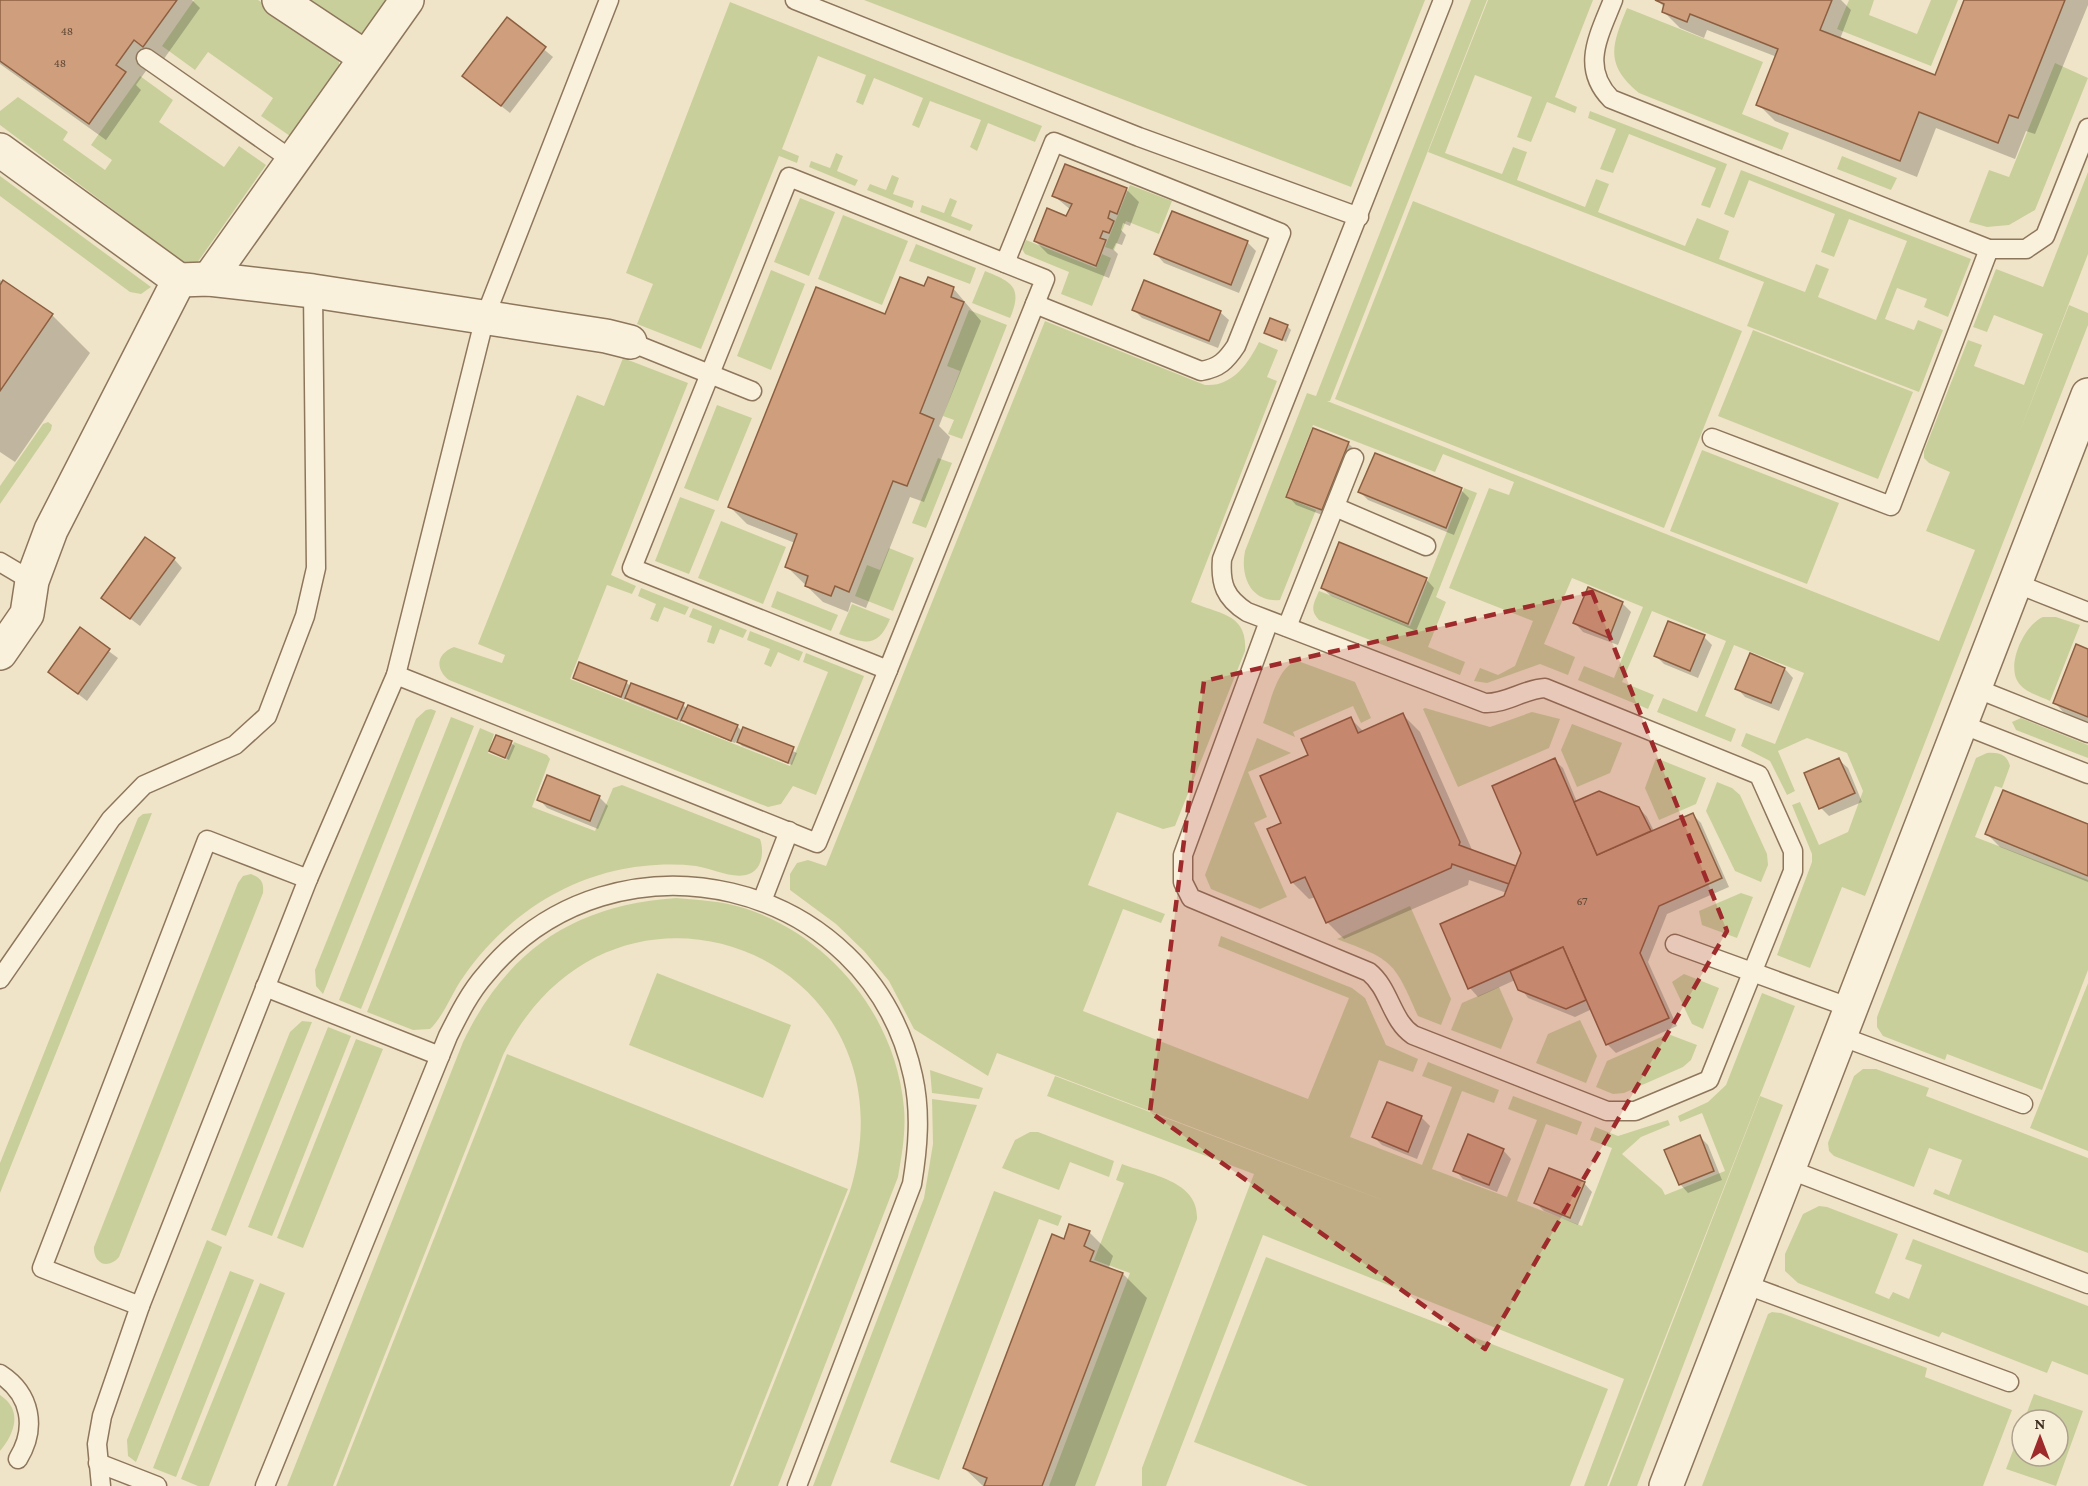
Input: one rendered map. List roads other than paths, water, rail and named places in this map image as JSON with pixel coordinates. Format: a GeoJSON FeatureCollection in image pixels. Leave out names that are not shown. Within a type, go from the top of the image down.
{"type":"FeatureCollection","features":[{"type":"Feature","properties":{"kind":"street"},"geometry":{"type":"LineString","coordinates":[[279,0],[365,57]]}},
{"type":"Feature","properties":{"kind":"street"},"geometry":{"type":"LineString","coordinates":[[0,652],[27,614],[32,581],[51,530],[194,280],[292,160],[407,0]]}},
{"type":"Feature","properties":{"kind":"street"},"geometry":{"type":"LineString","coordinates":[[0,150],[194,280],[313,291],[606,336],[630,342]]}},
{"type":"Feature","properties":{"kind":"street"},"geometry":{"type":"LineString","coordinates":[[1666,1486],[2088,395]]}},
{"type":"Feature","properties":{"kind":"lane"},"geometry":{"type":"LineString","coordinates":[[101,1486],[97,1444],[102,1416],[140,1306],[265,987],[308,879],[396,675],[485,317],[609,0]]}},
{"type":"Feature","properties":{"kind":"lane"},"geometry":{"type":"LineString","coordinates":[[795,0],[1138,137],[1359,217]]}},
{"type":"Feature","properties":{"kind":"lane"},"geometry":{"type":"LineString","coordinates":[[1269,621],[1183,855],[1183,882],[1191,898],[1369,972],[1384,988],[1401,1024],[1413,1035],[1607,1111],[1635,1111],[1709,1080],[1793,871],[1794,861],[1779,818],[1759,775],[1545,688],[1535,688],[1495,704],[1485,703],[1269,621],[1234,604],[1222,584],[1222,559],[1443,0]]}},
{"type":"Feature","properties":{"kind":"lane"},"geometry":{"type":"LineString","coordinates":[[1613,0],[1596,45],[1594,58],[1597,80],[1611,99],[1989,249],[2026,249],[2045,236],[2088,128]]}},
{"type":"Feature","properties":{"kind":"lane"},"geometry":{"type":"LineString","coordinates":[[146,58],[292,160]]}},
{"type":"Feature","properties":{"kind":"lane"},"geometry":{"type":"LineString","coordinates":[[1005,263],[1054,142],[1281,233],[1236,346],[1226,360],[1215,369],[1201,370],[1035,304]]}},
{"type":"Feature","properties":{"kind":"lane"},"geometry":{"type":"LineString","coordinates":[[396,675],[817,843],[888,670],[1045,279],[789,177],[632,568],[888,670]]}},
{"type":"Feature","properties":{"kind":"lane"},"geometry":{"type":"LineString","coordinates":[[1712,438],[1891,506],[1989,249]]}},
{"type":"Feature","properties":{"kind":"lane"},"geometry":{"type":"LineString","coordinates":[[0,979],[111,819],[144,785],[235,745],[267,716],[305,616],[316,568],[313,291]]}},
{"type":"Feature","properties":{"kind":"lane"},"geometry":{"type":"LineString","coordinates":[[630,342],[752,391]]}},
{"type":"Feature","properties":{"kind":"lane"},"geometry":{"type":"LineString","coordinates":[[1287,627],[1354,458]]}},
{"type":"Feature","properties":{"kind":"lane"},"geometry":{"type":"LineString","coordinates":[[1335,507],[1426,546]]}},
{"type":"Feature","properties":{"kind":"lane"},"geometry":{"type":"LineString","coordinates":[[0,562],[32,581]]}},
{"type":"Feature","properties":{"kind":"lane"},"geometry":{"type":"LineString","coordinates":[[2015,583],[2088,612]]}},
{"type":"Feature","properties":{"kind":"lane"},"geometry":{"type":"LineString","coordinates":[[1975,688],[2088,733]]}},
{"type":"Feature","properties":{"kind":"lane"},"geometry":{"type":"LineString","coordinates":[[1961,724],[2088,774]]}},
{"type":"Feature","properties":{"kind":"lane"},"geometry":{"type":"LineString","coordinates":[[762,901],[789,831]]}},
{"type":"Feature","properties":{"kind":"lane"},"geometry":{"type":"LineString","coordinates":[[140,1306],[42,1268],[207,840],[308,879]]}},
{"type":"Feature","properties":{"kind":"lane"},"geometry":{"type":"LineString","coordinates":[[265,1486],[440,1056],[465,1003],[485,974],[511,947],[539,925],[571,908],[606,894],[677,884],[714,888],[762,901],[814,928],[843,951],[867,978],[887,1008],[903,1042],[913,1076],[918,1112],[918,1149],[912,1184],[901,1219],[797,1486]]}},
{"type":"Feature","properties":{"kind":"lane"},"geometry":{"type":"LineString","coordinates":[[1675,944],[1753,972],[1846,1022],[2023,1104]]}},
{"type":"Feature","properties":{"kind":"lane"},"geometry":{"type":"LineString","coordinates":[[265,987],[440,1056]]}},
{"type":"Feature","properties":{"kind":"lane"},"geometry":{"type":"LineString","coordinates":[[1788,1169],[2088,1284]]}},
{"type":"Feature","properties":{"kind":"lane"},"geometry":{"type":"LineString","coordinates":[[1744,1284],[2009,1382]]}},
{"type":"Feature","properties":{"kind":"lane"},"geometry":{"type":"LineString","coordinates":[[0,1374],[20,1393],[30,1417],[28,1439],[18,1459]]}},
{"type":"Feature","properties":{"kind":"lane"},"geometry":{"type":"LineString","coordinates":[[98,1463],[157,1486]]}}]}
